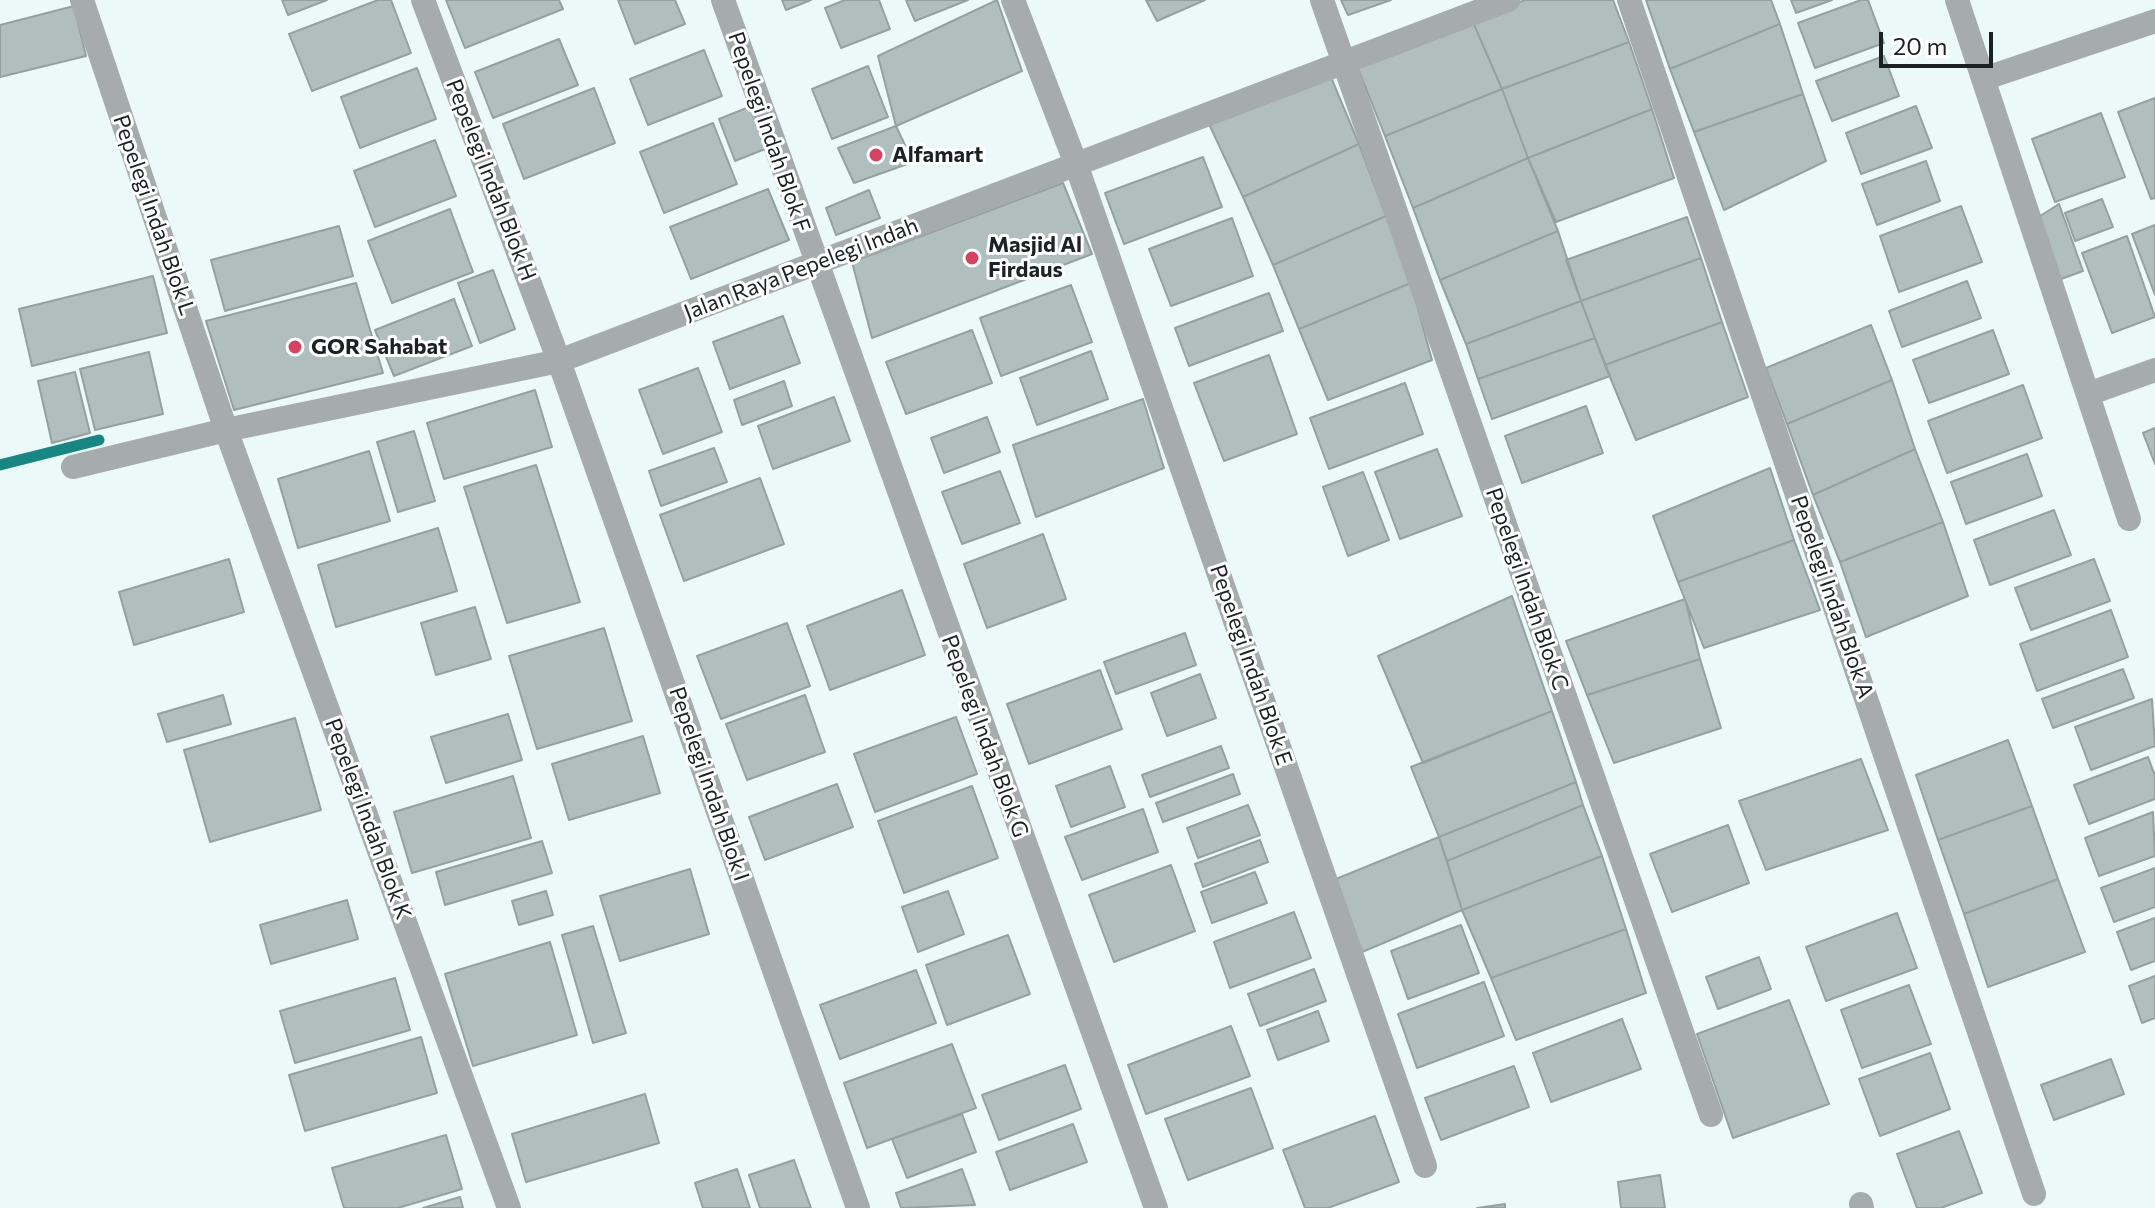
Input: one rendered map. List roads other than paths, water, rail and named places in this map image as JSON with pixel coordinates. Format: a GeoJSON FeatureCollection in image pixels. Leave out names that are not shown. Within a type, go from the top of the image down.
{"type":"FeatureCollection","features":[{"type":"Feature","properties":{"kind":"street","name":"Pepelegi Indah Blok L"},"geometry":{"type":"LineString","coordinates":[[82,0],[226,430]]}},
{"type":"Feature","properties":{"kind":"street","name":"Pepelegi Indah Blok H"},"geometry":{"type":"LineString","coordinates":[[423,0],[559,361]]}},
{"type":"Feature","properties":{"kind":"street","name":"Pepelegi Indah Blok F"},"geometry":{"type":"LineString","coordinates":[[723,0],[815,263]]}},
{"type":"Feature","properties":{"kind":"street","name":"Pepelegi Indah Blok E"},"geometry":{"type":"LineString","coordinates":[[1013,0],[1076,164],[1425,1166]]}},
{"type":"Feature","properties":{"kind":"street","name":"Pepelegi Indah Blok C"},"geometry":{"type":"LineString","coordinates":[[1322,0],[1711,1115]]}},
{"type":"Feature","properties":{"kind":"street","name":"Jalan Raya Pepelegi Indah"},"geometry":{"type":"LineString","coordinates":[[73,467],[226,430],[559,361],[1508,0]]}},
{"type":"Feature","properties":{"kind":"street","name":"Pepelegi Indah Blok A"},"geometry":{"type":"LineString","coordinates":[[1629,0],[2034,1194]]}},
{"type":"Feature","properties":{"kind":"street"},"geometry":{"type":"LineString","coordinates":[[1957,0],[2129,519]]}},
{"type":"Feature","properties":{"kind":"street"},"geometry":{"type":"LineString","coordinates":[[1983,79],[2155,21]]}},
{"type":"Feature","properties":{"kind":"street","name":"Pepelegi Indah Blok G"},"geometry":{"type":"LineString","coordinates":[[815,263],[1156,1208]]}},
{"type":"Feature","properties":{"kind":"street","name":"Pepelegi Indah Blok I"},"geometry":{"type":"LineString","coordinates":[[559,361],[858,1208]]}},
{"type":"Feature","properties":{"kind":"street"},"geometry":{"type":"LineString","coordinates":[[2088,394],[2155,370]]}},
{"type":"Feature","properties":{"kind":"street","name":"Pepelegi Indah Blok K"},"geometry":{"type":"LineString","coordinates":[[226,430],[509,1208]]}},
{"type":"Feature","properties":{"kind":"waterway"},"geometry":{"type":"LineString","coordinates":[[0,465],[99,440]]}},
{"type":"Feature","properties":{"kind":"place","name":"Alfamart"},"geometry":{"type":"Point","coordinates":[876,155]}},
{"type":"Feature","properties":{"kind":"place","name":"Masjid Al Firdaus"},"geometry":{"type":"Point","coordinates":[972,258]}},
{"type":"Feature","properties":{"kind":"place","name":"GOR Sahabat"},"geometry":{"type":"Point","coordinates":[295,347]}}]}
